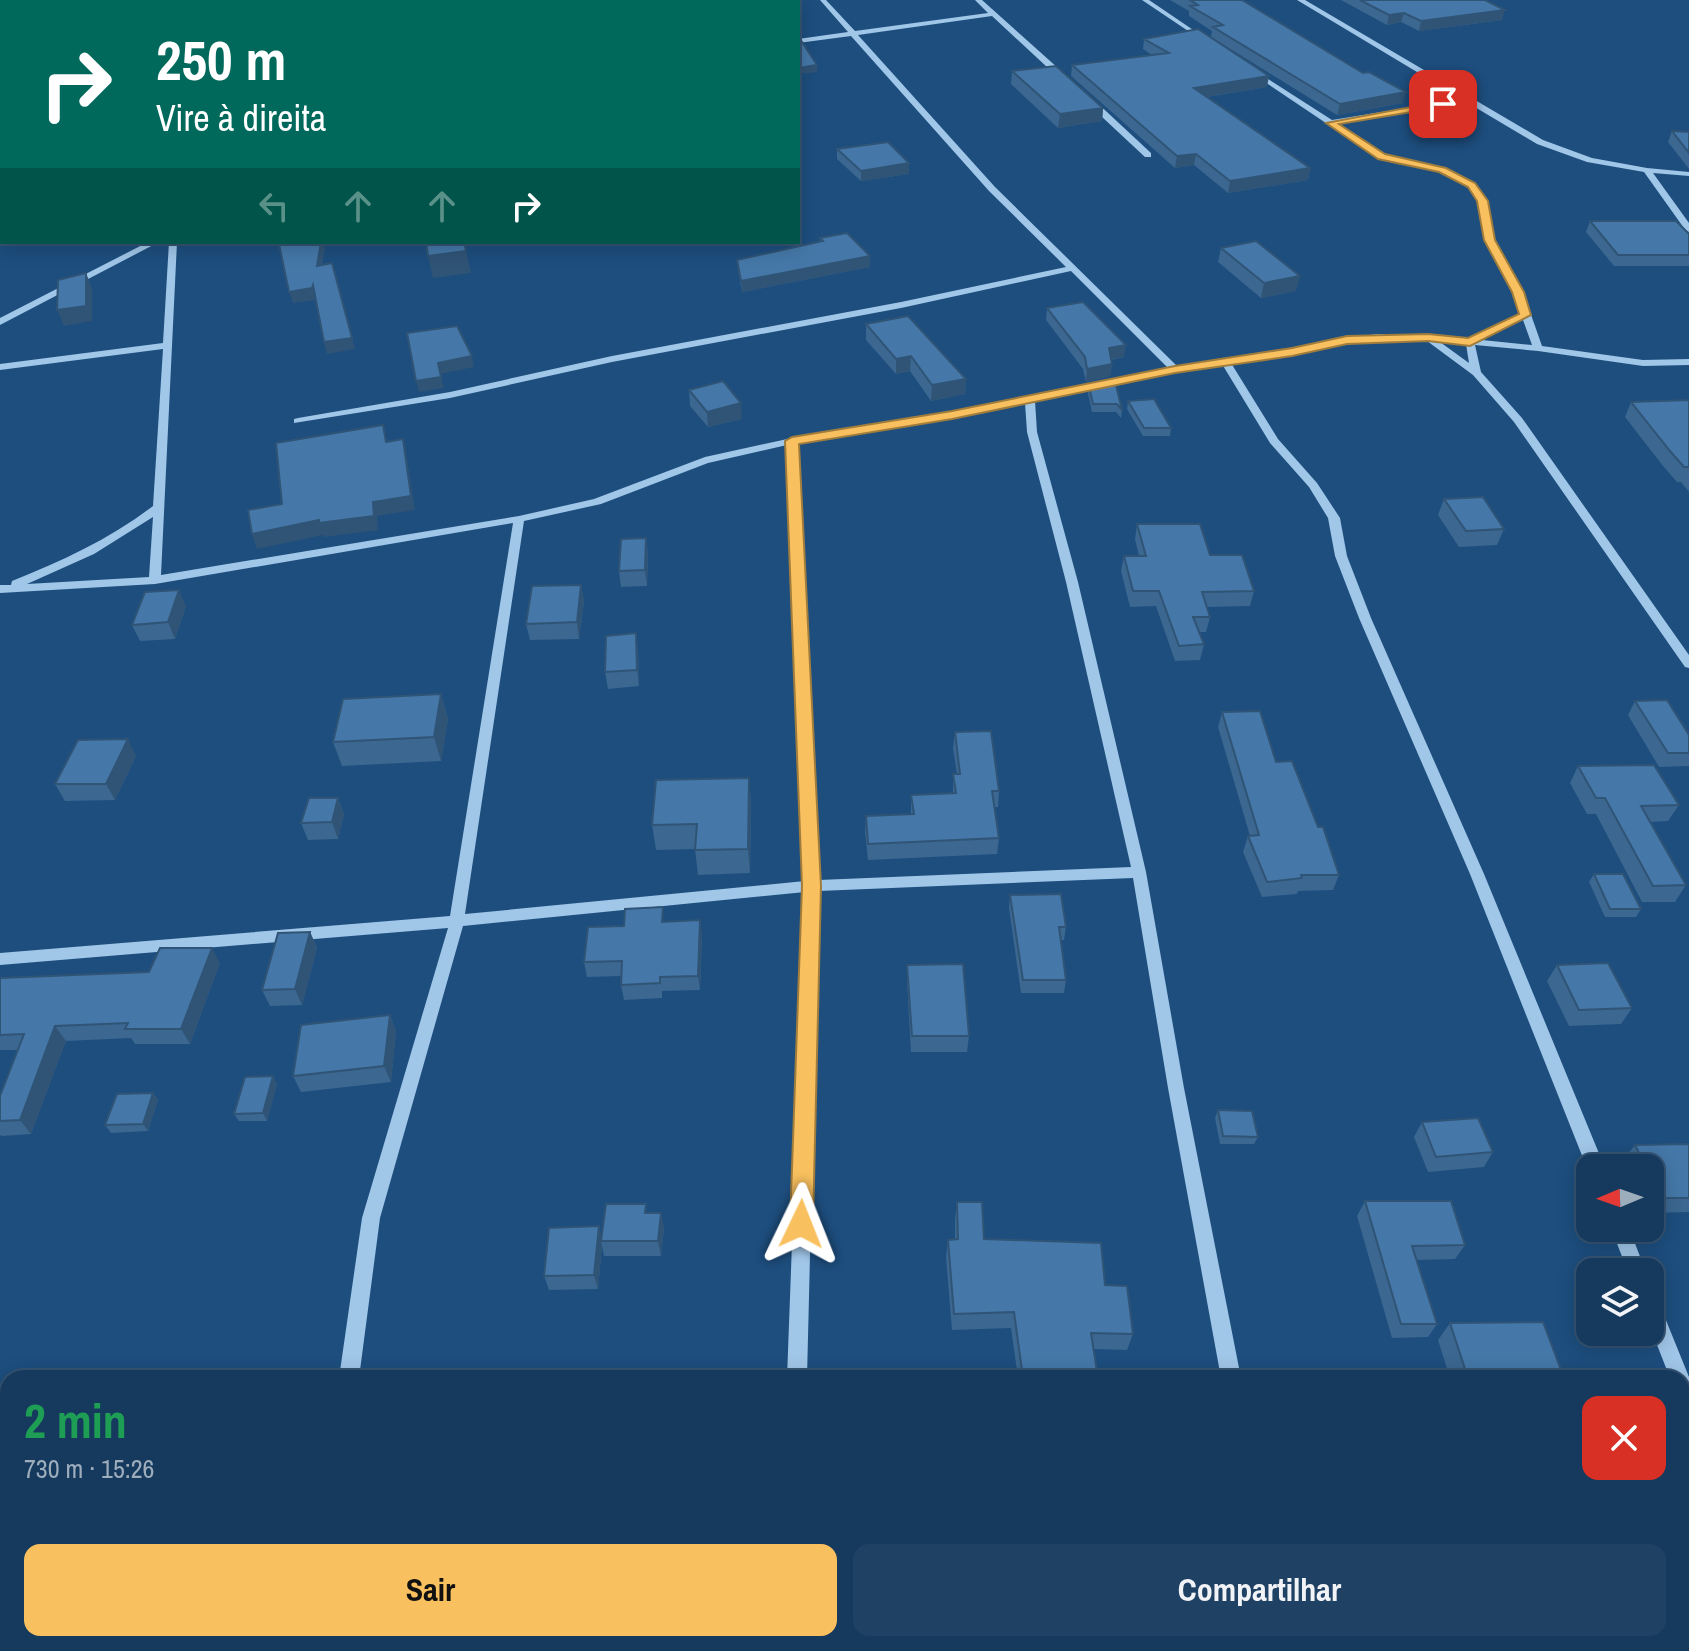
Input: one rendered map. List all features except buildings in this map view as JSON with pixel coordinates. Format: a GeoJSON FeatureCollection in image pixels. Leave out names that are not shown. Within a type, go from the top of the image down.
{"type":"FeatureCollection","features":[{"type":"Feature","properties":{"kind":"street"},"geometry":{"type":"LineString","coordinates":[[823,0],[992,189],[1175,369]]}},
{"type":"Feature","properties":{"kind":"street"},"geometry":{"type":"LineString","coordinates":[[978,0],[1071,84]]}},
{"type":"Feature","properties":{"kind":"street"},"geometry":{"type":"LineString","coordinates":[[1145,0],[1211,44]]}},
{"type":"Feature","properties":{"kind":"street"},"geometry":{"type":"LineString","coordinates":[[1300,0],[1540,142],[1568,153],[1647,170],[1689,174]]}},
{"type":"Feature","properties":{"kind":"street"},"geometry":{"type":"LineString","coordinates":[[800,41],[994,14]]}},
{"type":"Feature","properties":{"kind":"street"},"geometry":{"type":"LineString","coordinates":[[1238,61],[1381,156],[1443,170],[1471,185],[1482,201],[1489,240],[1518,292],[1538,348]]}},
{"type":"Feature","properties":{"kind":"street"},"geometry":{"type":"LineString","coordinates":[[1082,95],[1148,155]]}},
{"type":"Feature","properties":{"kind":"street"},"geometry":{"type":"LineString","coordinates":[[1330,123],[1471,100]]}},
{"type":"Feature","properties":{"kind":"street"},"geometry":{"type":"LineString","coordinates":[[1647,170],[1689,229]]}},
{"type":"Feature","properties":{"kind":"street"},"geometry":{"type":"LineString","coordinates":[[0,322],[151,244]]}},
{"type":"Feature","properties":{"kind":"street"},"geometry":{"type":"LineString","coordinates":[[155,580],[173,244]]}},
{"type":"Feature","properties":{"kind":"street"},"geometry":{"type":"LineString","coordinates":[[298,421],[450,395],[612,359],[901,305],[1073,268]]}},
{"type":"Feature","properties":{"kind":"street"},"geometry":{"type":"LineString","coordinates":[[1470,342],[1525,315]]}},
{"type":"Feature","properties":{"kind":"street"},"geometry":{"type":"LineString","coordinates":[[1428,338],[1476,373],[1518,420],[1689,664]]}},
{"type":"Feature","properties":{"kind":"street"},"geometry":{"type":"LineString","coordinates":[[2,589],[155,580],[519,519],[597,502],[705,460],[792,441],[952,415],[1175,369],[1347,340],[1428,338],[1538,348],[1643,363],[1689,362]]}},
{"type":"Feature","properties":{"kind":"street"},"geometry":{"type":"LineString","coordinates":[[1470,342],[1476,373]]}},
{"type":"Feature","properties":{"kind":"street"},"geometry":{"type":"LineString","coordinates":[[0,367],[168,345]]}},
{"type":"Feature","properties":{"kind":"street"},"geometry":{"type":"LineString","coordinates":[[1225,361],[1274,441],[1313,485],[1334,518],[1341,556],[1365,618],[1477,874],[1590,1154]]}},
{"type":"Feature","properties":{"kind":"street"},"geometry":{"type":"LineString","coordinates":[[1030,398],[1032,432],[1072,582],[1139,872],[1178,1103],[1229,1370]]}},
{"type":"Feature","properties":{"kind":"street"},"geometry":{"type":"LineString","coordinates":[[792,441],[812,886],[797,1370]]}},
{"type":"Feature","properties":{"kind":"street"},"geometry":{"type":"LineString","coordinates":[[2,589],[87,554],[136,526],[159,507]]}},
{"type":"Feature","properties":{"kind":"street"},"geometry":{"type":"LineString","coordinates":[[350,1370],[371,1218],[457,921],[519,519]]}},
{"type":"Feature","properties":{"kind":"street"},"geometry":{"type":"LineString","coordinates":[[0,959],[457,921],[812,886],[1139,872]]}},
{"type":"Feature","properties":{"kind":"street"},"geometry":{"type":"LineString","coordinates":[[1664,1339],[1677,1370]]}},
{"type":"Feature","properties":{"kind":"route"},"geometry":{"type":"LineString","coordinates":[[801,1224],[812,886],[792,441],[952,415],[1175,369],[1292,352],[1347,340],[1377,337],[1470,342],[1504,326],[1525,315],[1518,292],[1489,240],[1482,201],[1471,185],[1443,170],[1381,156],[1330,123],[1443,104]]}}]}
